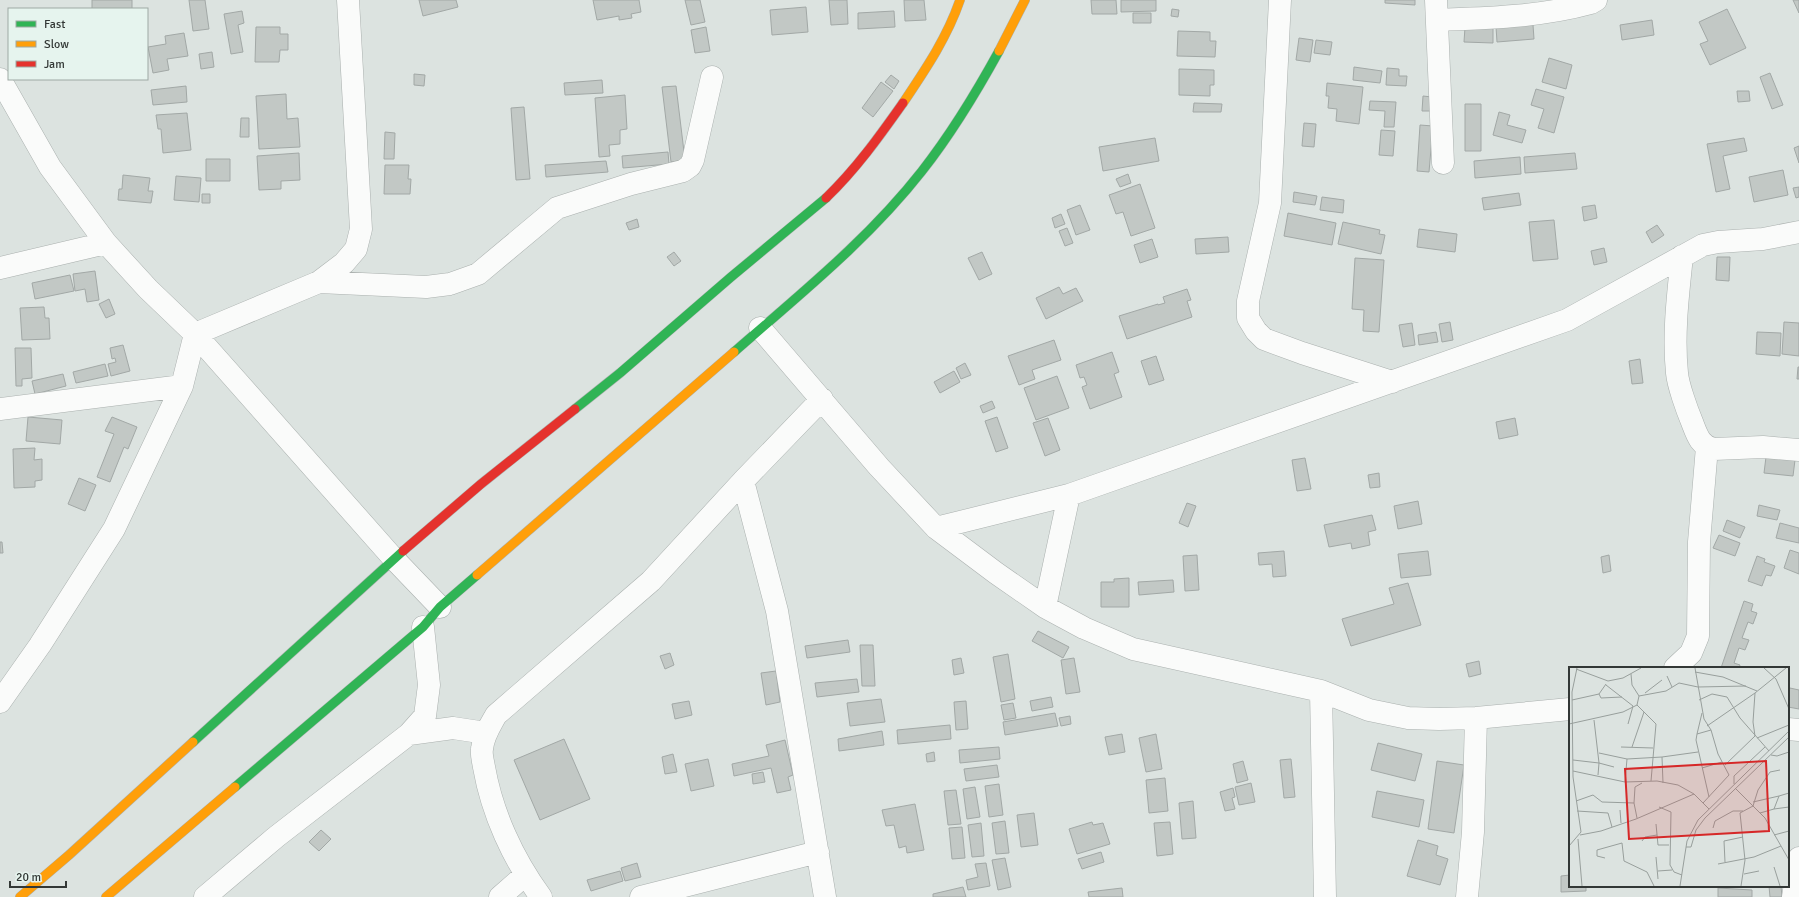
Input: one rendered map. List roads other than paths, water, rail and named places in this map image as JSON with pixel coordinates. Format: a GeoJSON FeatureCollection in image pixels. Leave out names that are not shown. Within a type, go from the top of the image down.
{"type":"FeatureCollection","features":[{"type":"Feature","properties":{"kind":"street"},"geometry":{"type":"LineString","coordinates":[[195,334],[319,282],[344,263],[356,249],[361,229],[348,0]]}},
{"type":"Feature","properties":{"kind":"street"},"geometry":{"type":"LineString","coordinates":[[20,897],[74,850],[394,559],[480,484],[620,373],[730,277],[816,208],[849,176],[876,142],[932,60],[954,18],[960,0]]}},
{"type":"Feature","properties":{"kind":"street"},"geometry":{"type":"LineString","coordinates":[[106,897],[423,626],[440,607],[835,264],[904,193],[940,147],[980,86],[1025,0]]}},
{"type":"Feature","properties":{"kind":"street"},"geometry":{"type":"LineString","coordinates":[[1280,0],[1270,203],[1248,302],[1248,318],[1256,331],[1264,339],[1392,382]]}},
{"type":"Feature","properties":{"kind":"street"},"geometry":{"type":"LineString","coordinates":[[1443,163],[1437,10],[1506,17],[1550,13],[1591,3],[1596,0]]}},
{"type":"Feature","properties":{"kind":"street"},"geometry":{"type":"LineString","coordinates":[[319,282],[426,287],[450,284],[478,274],[557,208],[631,184],[683,171],[690,166],[693,160],[712,77]]}},
{"type":"Feature","properties":{"kind":"street"},"geometry":{"type":"LineString","coordinates":[[0,78],[50,167],[106,244],[148,289],[195,334],[394,559],[440,607]]}},
{"type":"Feature","properties":{"kind":"street"},"geometry":{"type":"LineString","coordinates":[[936,528],[1069,496],[1567,320],[1682,256],[1703,246],[1718,242],[1763,239],[1799,232]]}},
{"type":"Feature","properties":{"kind":"street"},"geometry":{"type":"LineString","coordinates":[[0,268],[106,244]]}},
{"type":"Feature","properties":{"kind":"street"},"geometry":{"type":"LineString","coordinates":[[1682,256],[1676,308],[1677,374],[1690,417],[1699,439],[1707,447],[1714,449],[1763,447],[1799,450]]}},
{"type":"Feature","properties":{"kind":"street"},"geometry":{"type":"LineString","coordinates":[[760,328],[879,467],[936,528],[996,573],[1045,606],[1084,628],[1133,649],[1321,691],[1369,710],[1408,718],[1476,718],[1569,709]]}},
{"type":"Feature","properties":{"kind":"street"},"geometry":{"type":"LineString","coordinates":[[0,702],[40,645],[114,529],[182,386],[195,334]]}},
{"type":"Feature","properties":{"kind":"street"},"geometry":{"type":"LineString","coordinates":[[0,409],[182,386]]}},
{"type":"Feature","properties":{"kind":"street"},"geometry":{"type":"LineString","coordinates":[[541,897],[525,875],[508,842],[487,784],[482,749],[486,733],[496,715],[650,581],[822,399]]}},
{"type":"Feature","properties":{"kind":"street"},"geometry":{"type":"LineString","coordinates":[[1676,667],[1691,653],[1698,636],[1699,542],[1707,447]]}},
{"type":"Feature","properties":{"kind":"street"},"geometry":{"type":"LineString","coordinates":[[743,481],[777,611],[825,897]]}},
{"type":"Feature","properties":{"kind":"street"},"geometry":{"type":"LineString","coordinates":[[1045,606],[1069,496]]}},
{"type":"Feature","properties":{"kind":"street"},"geometry":{"type":"LineString","coordinates":[[205,897],[276,837],[409,734],[425,716],[429,685],[423,626]]}},
{"type":"Feature","properties":{"kind":"street"},"geometry":{"type":"LineString","coordinates":[[1321,691],[1325,897]]}},
{"type":"Feature","properties":{"kind":"street"},"geometry":{"type":"LineString","coordinates":[[1467,897],[1473,832],[1476,718]]}},
{"type":"Feature","properties":{"kind":"street"},"geometry":{"type":"LineString","coordinates":[[409,734],[454,728],[486,733]]}},
{"type":"Feature","properties":{"kind":"street"},"geometry":{"type":"LineString","coordinates":[[1789,729],[1799,730]]}},
{"type":"Feature","properties":{"kind":"street"},"geometry":{"type":"LineString","coordinates":[[641,897],[818,852]]}},
{"type":"Feature","properties":{"kind":"street"},"geometry":{"type":"LineString","coordinates":[[1793,897],[1799,858]]}},
{"type":"Feature","properties":{"kind":"street"},"geometry":{"type":"LineString","coordinates":[[500,897],[525,875]]}}]}
